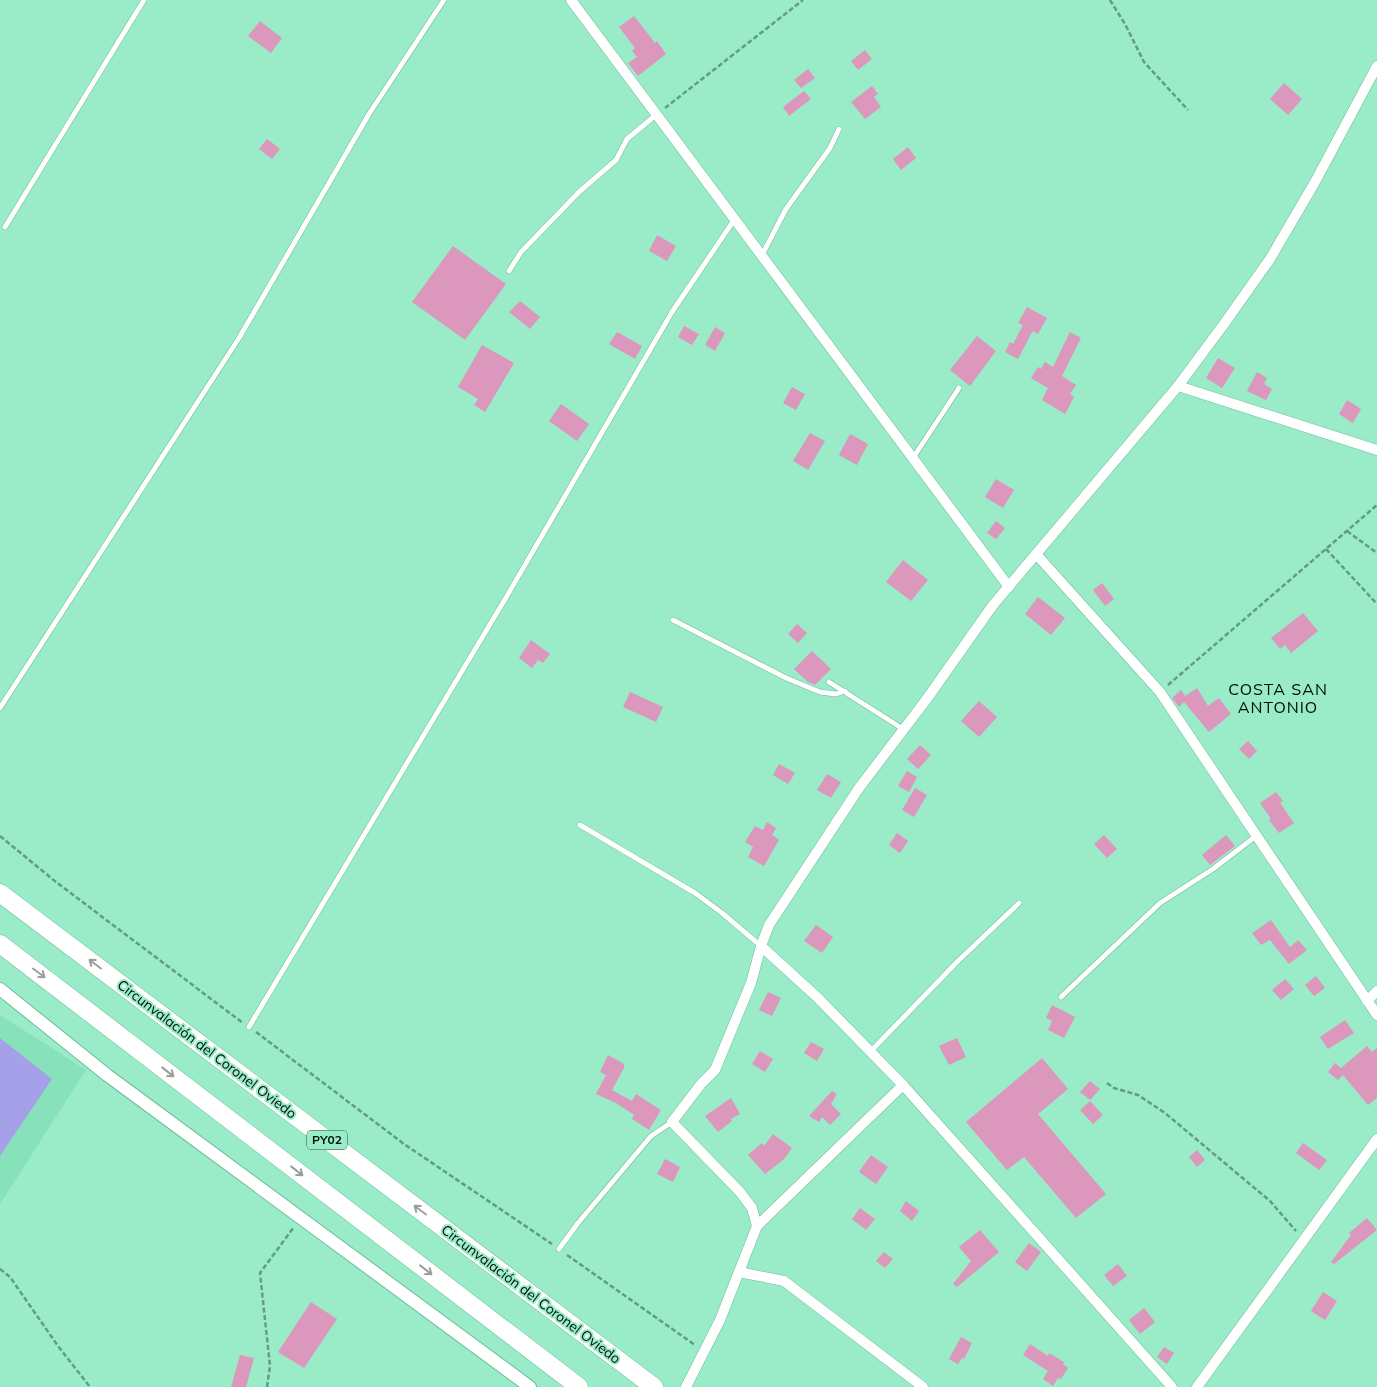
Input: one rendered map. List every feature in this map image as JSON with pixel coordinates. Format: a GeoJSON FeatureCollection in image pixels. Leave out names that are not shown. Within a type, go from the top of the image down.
{"type":"FeatureCollection","features":[{"type":"Feature","properties":{"kind":"highway","name":"Circunvalación del Coronel Oviedo"},"geometry":{"type":"LineString","coordinates":[[0,893],[654,1387]]}},
{"type":"Feature","properties":{"kind":"highway"},"geometry":{"type":"LineString","coordinates":[[0,944],[579,1387]]}},
{"type":"Feature","properties":{"kind":"street"},"geometry":{"type":"LineString","coordinates":[[571,0],[1009,587]]}},
{"type":"Feature","properties":{"kind":"street"},"geometry":{"type":"LineString","coordinates":[[757,1226],[752,1208],[740,1192],[672,1122],[701,1084],[715,1070],[751,983],[769,925],[859,788],[993,605],[1178,386],[1224,324],[1270,259],[1315,182],[1377,66]]}},
{"type":"Feature","properties":{"kind":"street"},"geometry":{"type":"LineString","coordinates":[[1178,386],[1377,450]]}},
{"type":"Feature","properties":{"kind":"street"},"geometry":{"type":"LineString","coordinates":[[1036,554],[1160,692],[1377,1015]]}},
{"type":"Feature","properties":{"kind":"street"},"geometry":{"type":"LineString","coordinates":[[761,946],[817,997],[903,1085],[1172,1387]]}},
{"type":"Feature","properties":{"kind":"street"},"geometry":{"type":"LineString","coordinates":[[0,989],[107,1075],[530,1387]]}},
{"type":"Feature","properties":{"kind":"street"},"geometry":{"type":"LineString","coordinates":[[1368,1001],[1377,991]]}},
{"type":"Feature","properties":{"kind":"street"},"geometry":{"type":"LineString","coordinates":[[686,1387],[720,1320],[757,1226],[903,1085]]}},
{"type":"Feature","properties":{"kind":"street"},"geometry":{"type":"LineString","coordinates":[[1197,1387],[1377,1139]]}},
{"type":"Feature","properties":{"kind":"street"},"geometry":{"type":"LineString","coordinates":[[739,1272],[784,1281],[923,1387]]}},
{"type":"Feature","properties":{"kind":"lane"},"geometry":{"type":"LineString","coordinates":[[5,227],[144,0]]}},
{"type":"Feature","properties":{"kind":"lane"},"geometry":{"type":"LineString","coordinates":[[0,708],[239,338],[369,114],[444,0]]}},
{"type":"Feature","properties":{"kind":"lane"},"geometry":{"type":"LineString","coordinates":[[509,271],[521,252],[579,192],[616,160],[627,138],[656,115]]}},
{"type":"Feature","properties":{"kind":"lane"},"geometry":{"type":"LineString","coordinates":[[762,256],[786,209],[830,148],[839,129]]}},
{"type":"Feature","properties":{"kind":"lane"},"geometry":{"type":"LineString","coordinates":[[250,1027],[504,601],[672,312],[734,219]]}},
{"type":"Feature","properties":{"kind":"lane"},"geometry":{"type":"LineString","coordinates":[[913,459],[959,388]]}},
{"type":"Feature","properties":{"kind":"lane"},"geometry":{"type":"LineString","coordinates":[[674,620],[786,678],[820,692],[836,694],[845,691]]}},
{"type":"Feature","properties":{"kind":"lane"},"geometry":{"type":"LineString","coordinates":[[829,682],[904,729]]}},
{"type":"Feature","properties":{"kind":"lane"},"geometry":{"type":"LineString","coordinates":[[580,825],[695,894],[722,913],[761,946]]}},
{"type":"Feature","properties":{"kind":"lane"},"geometry":{"type":"LineString","coordinates":[[1061,997],[1160,903],[1213,869],[1256,836]]}},
{"type":"Feature","properties":{"kind":"lane"},"geometry":{"type":"LineString","coordinates":[[870,1052],[1019,903]]}},
{"type":"Feature","properties":{"kind":"lane"},"geometry":{"type":"LineString","coordinates":[[559,1249],[578,1223],[651,1136],[672,1122]]}},
{"type":"Feature","properties":{"kind":"path"},"geometry":{"type":"LineString","coordinates":[[656,115],[803,0]]}},
{"type":"Feature","properties":{"kind":"path"},"geometry":{"type":"LineString","coordinates":[[1110,0],[1125,24],[1144,62],[1188,110]]}},
{"type":"Feature","properties":{"kind":"path"},"geometry":{"type":"LineString","coordinates":[[1160,692],[1377,505]]}},
{"type":"Feature","properties":{"kind":"path"},"geometry":{"type":"LineString","coordinates":[[1347,531],[1377,553]]}},
{"type":"Feature","properties":{"kind":"path"},"geometry":{"type":"LineString","coordinates":[[1326,549],[1377,604]]}},
{"type":"Feature","properties":{"kind":"path"},"geometry":{"type":"LineString","coordinates":[[0,836],[56,882],[404,1144],[705,1351]]}},
{"type":"Feature","properties":{"kind":"path"},"geometry":{"type":"LineString","coordinates":[[1107,1083],[1114,1088],[1138,1095],[1165,1113],[1270,1201],[1304,1239]]}},
{"type":"Feature","properties":{"kind":"path"},"geometry":{"type":"LineString","coordinates":[[267,1387],[270,1366],[260,1274],[301,1218]]}},
{"type":"Feature","properties":{"kind":"path"},"geometry":{"type":"LineString","coordinates":[[0,1269],[10,1277],[58,1346],[90,1387]]}},
{"type":"Feature","properties":{"kind":"shaded area"},"geometry":{"type":"Polygon","coordinates":[[[0,1015],[86,1070],[0,1204],[0,1015]]]}},
{"type":"Feature","properties":{"kind":"shaded area"},"geometry":{"type":"Polygon","coordinates":[[[0,1038],[52,1079],[0,1156],[0,1038]]]}},
{"type":"Feature","properties":{"kind":"building"},"geometry":{"type":"Polygon","coordinates":[[[634,16],[666,54],[638,76],[628,63],[637,57],[632,51],[635,48],[619,27],[634,16]]]}},
{"type":"Feature","properties":{"kind":"building"},"geometry":{"type":"Polygon","coordinates":[[[260,21],[282,38],[271,53],[248,36],[260,21]]]}},
{"type":"Feature","properties":{"kind":"building"},"geometry":{"type":"Polygon","coordinates":[[[865,50],[872,59],[858,70],[851,61],[865,50]]]}},
{"type":"Feature","properties":{"kind":"building"},"geometry":{"type":"Polygon","coordinates":[[[808,69],[815,78],[801,88],[794,80],[808,69]]]}},
{"type":"Feature","properties":{"kind":"building"},"geometry":{"type":"Polygon","coordinates":[[[1284,83],[1302,99],[1288,115],[1270,99],[1284,83]]]}},
{"type":"Feature","properties":{"kind":"building"},"geometry":{"type":"Polygon","coordinates":[[[872,86],[878,94],[874,97],[881,107],[865,119],[851,102],[872,86]]]}},
{"type":"Feature","properties":{"kind":"building"},"geometry":{"type":"Polygon","coordinates":[[[804,91],[811,99],[789,116],[783,107],[804,91]]]}},
{"type":"Feature","properties":{"kind":"building"},"geometry":{"type":"Polygon","coordinates":[[[267,139],[280,149],[272,159],[259,149],[267,139]]]}},
{"type":"Feature","properties":{"kind":"building"},"geometry":{"type":"Polygon","coordinates":[[[908,147],[916,158],[901,170],[893,159],[908,147]]]}},
{"type":"Feature","properties":{"kind":"building"},"geometry":{"type":"Polygon","coordinates":[[[657,235],[676,246],[667,261],[649,251],[657,235]]]}},
{"type":"Feature","properties":{"kind":"building"},"geometry":{"type":"Polygon","coordinates":[[[453,246],[506,284],[465,340],[412,302],[453,246]]]}},
{"type":"Feature","properties":{"kind":"building"},"geometry":{"type":"Polygon","coordinates":[[[520,301],[540,317],[530,329],[509,312],[520,301]]]}},
{"type":"Feature","properties":{"kind":"building"},"geometry":{"type":"Polygon","coordinates":[[[1027,307],[1047,318],[1038,334],[1033,331],[1018,359],[1005,352],[1010,342],[1013,344],[1023,325],[1018,323],[1027,307]]]}},
{"type":"Feature","properties":{"kind":"building"},"geometry":{"type":"Polygon","coordinates":[[[684,326],[699,334],[692,345],[678,337],[684,326]]]}},
{"type":"Feature","properties":{"kind":"building"},"geometry":{"type":"Polygon","coordinates":[[[715,327],[725,333],[715,351],[705,345],[715,327]]]}},
{"type":"Feature","properties":{"kind":"building"},"geometry":{"type":"Polygon","coordinates":[[[617,332],[642,346],[635,359],[609,344],[617,332]]]}},
{"type":"Feature","properties":{"kind":"building"},"geometry":{"type":"Polygon","coordinates":[[[1070,332],[1081,338],[1062,376],[1076,385],[1070,394],[1074,397],[1065,414],[1042,400],[1048,388],[1031,378],[1038,367],[1041,369],[1045,362],[1053,367],[1070,332]]]}},
{"type":"Feature","properties":{"kind":"building"},"geometry":{"type":"Polygon","coordinates":[[[977,336],[996,351],[970,386],[950,370],[977,336]]]}},
{"type":"Feature","properties":{"kind":"building"},"geometry":{"type":"Polygon","coordinates":[[[482,345],[514,363],[485,412],[474,405],[478,399],[458,387],[482,345]]]}},
{"type":"Feature","properties":{"kind":"building"},"geometry":{"type":"Polygon","coordinates":[[[1218,358],[1235,368],[1222,388],[1206,378],[1218,358]]]}},
{"type":"Feature","properties":{"kind":"building"},"geometry":{"type":"Polygon","coordinates":[[[1257,372],[1267,378],[1264,384],[1272,389],[1266,400],[1247,391],[1257,372]]]}},
{"type":"Feature","properties":{"kind":"building"},"geometry":{"type":"Polygon","coordinates":[[[792,387],[805,394],[796,410],[783,403],[792,387]]]}},
{"type":"Feature","properties":{"kind":"building"},"geometry":{"type":"Polygon","coordinates":[[[1347,400],[1361,409],[1353,423],[1339,414],[1347,400]]]}},
{"type":"Feature","properties":{"kind":"building"},"geometry":{"type":"Polygon","coordinates":[[[561,404],[589,424],[577,441],[549,421],[561,404]]]}},
{"type":"Feature","properties":{"kind":"building"},"geometry":{"type":"Polygon","coordinates":[[[810,433],[825,441],[808,470],[793,461],[810,433]]]}},
{"type":"Feature","properties":{"kind":"building"},"geometry":{"type":"Polygon","coordinates":[[[850,434],[868,444],[857,465],[839,455],[850,434]]]}},
{"type":"Feature","properties":{"kind":"building"},"geometry":{"type":"Polygon","coordinates":[[[996,479],[1014,490],[1003,508],[985,497],[996,479]]]}},
{"type":"Feature","properties":{"kind":"building"},"geometry":{"type":"Polygon","coordinates":[[[996,521],[1005,528],[996,539],[987,533],[996,521]]]}},
{"type":"Feature","properties":{"kind":"building"},"geometry":{"type":"Polygon","coordinates":[[[903,560],[928,580],[911,601],[886,582],[903,560]]]}},
{"type":"Feature","properties":{"kind":"building"},"geometry":{"type":"Polygon","coordinates":[[[1102,583],[1114,599],[1105,606],[1093,590],[1102,583]]]}},
{"type":"Feature","properties":{"kind":"building"},"geometry":{"type":"Polygon","coordinates":[[[1038,597],[1065,618],[1051,635],[1025,614],[1038,597]]]}},
{"type":"Feature","properties":{"kind":"building"},"geometry":{"type":"Polygon","coordinates":[[[1303,613],[1318,631],[1291,653],[1285,645],[1280,649],[1271,638],[1303,613]]]}},
{"type":"Feature","properties":{"kind":"building"},"geometry":{"type":"Polygon","coordinates":[[[797,624],[807,633],[798,643],[788,634],[797,624]]]}},
{"type":"Feature","properties":{"kind":"building"},"geometry":{"type":"Polygon","coordinates":[[[531,640],[550,654],[543,663],[538,660],[532,668],[519,658],[531,640]]]}},
{"type":"Feature","properties":{"kind":"building"},"geometry":{"type":"Polygon","coordinates":[[[812,651],[831,669],[815,685],[808,682],[794,669],[812,651]]]}},
{"type":"Feature","properties":{"kind":"building"},"geometry":{"type":"Polygon","coordinates":[[[1197,688],[1208,706],[1219,698],[1231,714],[1209,732],[1184,702],[1179,707],[1172,698],[1181,690],[1185,696],[1197,688]]]}},
{"type":"Feature","properties":{"kind":"building"},"geometry":{"type":"Polygon","coordinates":[[[630,692],[663,707],[656,722],[623,707],[630,692]]]}},
{"type":"Feature","properties":{"kind":"building"},"geometry":{"type":"Polygon","coordinates":[[[979,701],[997,717],[979,737],[961,721],[979,701]]]}},
{"type":"Feature","properties":{"kind":"building"},"geometry":{"type":"Polygon","coordinates":[[[1248,741],[1257,751],[1249,759],[1239,749],[1248,741]]]}},
{"type":"Feature","properties":{"kind":"building"},"geometry":{"type":"Polygon","coordinates":[[[920,745],[931,755],[918,769],[907,759],[920,745]]]}},
{"type":"Feature","properties":{"kind":"building"},"geometry":{"type":"Polygon","coordinates":[[[779,764],[795,773],[788,784],[773,775],[779,764]]]}},
{"type":"Feature","properties":{"kind":"building"},"geometry":{"type":"Polygon","coordinates":[[[907,771],[917,777],[909,792],[898,786],[907,771]]]}},
{"type":"Feature","properties":{"kind":"building"},"geometry":{"type":"Polygon","coordinates":[[[827,774],[841,782],[831,798],[817,790],[827,774]]]}},
{"type":"Feature","properties":{"kind":"building"},"geometry":{"type":"Polygon","coordinates":[[[915,788],[927,795],[914,817],[902,810],[915,788]]]}},
{"type":"Feature","properties":{"kind":"building"},"geometry":{"type":"Polygon","coordinates":[[[1276,792],[1283,801],[1280,803],[1294,823],[1279,833],[1260,803],[1276,792]]]}},
{"type":"Feature","properties":{"kind":"building"},"geometry":{"type":"Polygon","coordinates":[[[767,822],[776,828],[772,835],[779,840],[764,866],[748,857],[753,847],[745,842],[755,826],[763,830],[767,822]]]}},
{"type":"Feature","properties":{"kind":"building"},"geometry":{"type":"Polygon","coordinates":[[[897,833],[908,841],[900,853],[889,845],[897,833]]]}},
{"type":"Feature","properties":{"kind":"building"},"geometry":{"type":"Polygon","coordinates":[[[1104,835],[1117,849],[1107,858],[1094,844],[1104,835]]]}},
{"type":"Feature","properties":{"kind":"building"},"geometry":{"type":"Polygon","coordinates":[[[1226,835],[1235,846],[1210,865],[1202,855],[1226,835]]]}},
{"type":"Feature","properties":{"kind":"building"},"geometry":{"type":"Polygon","coordinates":[[[1271,920],[1290,947],[1298,940],[1307,950],[1289,964],[1270,940],[1261,945],[1252,933],[1271,920]]]}},
{"type":"Feature","properties":{"kind":"building"},"geometry":{"type":"Polygon","coordinates":[[[816,925],[833,937],[822,953],[804,941],[816,925]]]}},
{"type":"Feature","properties":{"kind":"building"},"geometry":{"type":"Polygon","coordinates":[[[1316,976],[1325,988],[1314,996],[1305,985],[1316,976]]]}},
{"type":"Feature","properties":{"kind":"building"},"geometry":{"type":"Polygon","coordinates":[[[1285,979],[1294,989],[1281,1000],[1272,990],[1285,979]]]}},
{"type":"Feature","properties":{"kind":"building"},"geometry":{"type":"Polygon","coordinates":[[[768,992],[781,998],[772,1016],[759,1010],[768,992]]]}},
{"type":"Feature","properties":{"kind":"building"},"geometry":{"type":"Polygon","coordinates":[[[1052,1005],[1075,1017],[1064,1038],[1048,1030],[1052,1021],[1046,1018],[1052,1005]]]}},
{"type":"Feature","properties":{"kind":"building"},"geometry":{"type":"Polygon","coordinates":[[[1345,1020],[1354,1033],[1328,1049],[1320,1037],[1345,1020]]]}},
{"type":"Feature","properties":{"kind":"building"},"geometry":{"type":"Polygon","coordinates":[[[957,1038],[966,1057],[949,1065],[939,1046],[957,1038]]]}},
{"type":"Feature","properties":{"kind":"building"},"geometry":{"type":"Polygon","coordinates":[[[811,1042],[824,1049],[817,1061],[804,1053],[811,1042]]]}},
{"type":"Feature","properties":{"kind":"building"},"geometry":{"type":"Polygon","coordinates":[[[1367,1046],[1372,1052],[1377,1048],[1377,1098],[1368,1105],[1343,1075],[1338,1080],[1328,1072],[1335,1063],[1341,1068],[1367,1046]]]}},
{"type":"Feature","properties":{"kind":"building"},"geometry":{"type":"Polygon","coordinates":[[[760,1051],[773,1059],[765,1072],[752,1064],[760,1051]]]}},
{"type":"Feature","properties":{"kind":"building"},"geometry":{"type":"Polygon","coordinates":[[[608,1055],[624,1064],[624,1068],[612,1090],[632,1101],[636,1094],[661,1110],[649,1130],[632,1119],[634,1115],[616,1103],[596,1094],[606,1075],[600,1072],[608,1055]]]}},
{"type":"Feature","properties":{"kind":"building"},"geometry":{"type":"Polygon","coordinates":[[[1042,1058],[1068,1089],[1038,1114],[1106,1194],[1076,1218],[1024,1157],[1007,1170],[966,1122],[1042,1058]]]}},
{"type":"Feature","properties":{"kind":"building"},"geometry":{"type":"Polygon","coordinates":[[[1090,1081],[1100,1089],[1090,1100],[1080,1092],[1090,1081]]]}},
{"type":"Feature","properties":{"kind":"building"},"geometry":{"type":"Polygon","coordinates":[[[832,1091],[837,1094],[831,1104],[841,1114],[830,1125],[822,1117],[819,1122],[809,1116],[832,1091]]]}},
{"type":"Feature","properties":{"kind":"building"},"geometry":{"type":"Polygon","coordinates":[[[731,1098],[740,1114],[731,1119],[732,1121],[718,1132],[705,1116],[731,1098]]]}},
{"type":"Feature","properties":{"kind":"building"},"geometry":{"type":"Polygon","coordinates":[[[1090,1101],[1103,1115],[1093,1124],[1080,1110],[1090,1101]]]}},
{"type":"Feature","properties":{"kind":"building"},"geometry":{"type":"Polygon","coordinates":[[[773,1134],[792,1148],[784,1159],[765,1174],[748,1155],[762,1143],[764,1146],[773,1134]]]}},
{"type":"Feature","properties":{"kind":"building"},"geometry":{"type":"Polygon","coordinates":[[[1303,1143],[1327,1160],[1319,1170],[1296,1153],[1303,1143]]]}},
{"type":"Feature","properties":{"kind":"building"},"geometry":{"type":"Polygon","coordinates":[[[1197,1150],[1205,1160],[1197,1167],[1189,1157],[1197,1150]]]}},
{"type":"Feature","properties":{"kind":"building"},"geometry":{"type":"Polygon","coordinates":[[[871,1155],[888,1167],[876,1184],[859,1172],[871,1155]]]}},
{"type":"Feature","properties":{"kind":"building"},"geometry":{"type":"Polygon","coordinates":[[[665,1159],[680,1167],[673,1182],[657,1174],[665,1159]]]}},
{"type":"Feature","properties":{"kind":"building"},"geometry":{"type":"Polygon","coordinates":[[[906,1201],[919,1211],[912,1221],[900,1211],[906,1201]]]}},
{"type":"Feature","properties":{"kind":"building"},"geometry":{"type":"Polygon","coordinates":[[[860,1208],[875,1219],[866,1230],[852,1219],[860,1208]]]}},
{"type":"Feature","properties":{"kind":"building"},"geometry":{"type":"Polygon","coordinates":[[[1367,1218],[1377,1230],[1334,1264],[1331,1262],[1351,1235],[1349,1233],[1367,1218]]]}},
{"type":"Feature","properties":{"kind":"building"},"geometry":{"type":"Polygon","coordinates":[[[980,1230],[999,1252],[957,1287],[953,1284],[971,1261],[959,1247],[980,1230]]]}},
{"type":"Feature","properties":{"kind":"building"},"geometry":{"type":"Polygon","coordinates":[[[1029,1243],[1041,1252],[1027,1271],[1015,1262],[1029,1243]]]}},
{"type":"Feature","properties":{"kind":"building"},"geometry":{"type":"Polygon","coordinates":[[[884,1252],[893,1259],[885,1268],[876,1261],[884,1252]]]}},
{"type":"Feature","properties":{"kind":"building"},"geometry":{"type":"Polygon","coordinates":[[[1118,1264],[1127,1276],[1113,1286],[1104,1275],[1118,1264]]]}},
{"type":"Feature","properties":{"kind":"building"},"geometry":{"type":"Polygon","coordinates":[[[1323,1292],[1337,1301],[1325,1320],[1311,1311],[1323,1292]]]}},
{"type":"Feature","properties":{"kind":"building"},"geometry":{"type":"Polygon","coordinates":[[[311,1302],[337,1319],[304,1368],[278,1352],[311,1302]]]}},
{"type":"Feature","properties":{"kind":"building"},"geometry":{"type":"Polygon","coordinates":[[[1144,1308],[1155,1322],[1140,1334],[1129,1320],[1144,1308]]]}},
{"type":"Feature","properties":{"kind":"building"},"geometry":{"type":"Polygon","coordinates":[[[961,1337],[972,1343],[964,1359],[962,1358],[958,1364],[949,1359],[961,1337]]]}},
{"type":"Feature","properties":{"kind":"building"},"geometry":{"type":"Polygon","coordinates":[[[1030,1344],[1048,1356],[1049,1353],[1064,1362],[1063,1364],[1068,1368],[1061,1379],[1058,1378],[1053,1386],[1043,1379],[1048,1371],[1023,1355],[1030,1344]]]}},
{"type":"Feature","properties":{"kind":"building"},"geometry":{"type":"Polygon","coordinates":[[[1164,1347],[1174,1353],[1167,1364],[1157,1357],[1164,1347]]]}},
{"type":"Feature","properties":{"kind":"building"},"geometry":{"type":"Polygon","coordinates":[[[240,1355],[254,1358],[246,1387],[231,1387],[240,1355]]]}},
{"type":"Feature","properties":{"kind":"district","name":"COSTA SAN ANTONIO"},"geometry":{"type":"Point","coordinates":[1278,698]}}]}
